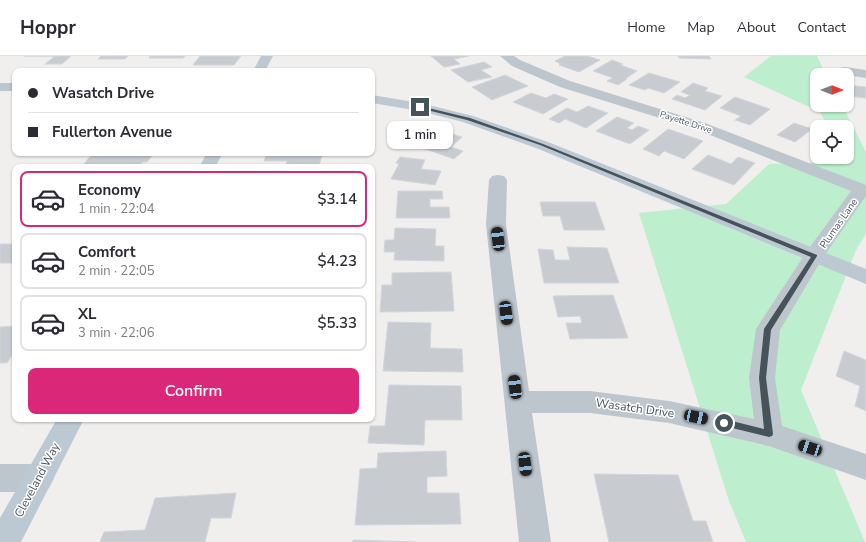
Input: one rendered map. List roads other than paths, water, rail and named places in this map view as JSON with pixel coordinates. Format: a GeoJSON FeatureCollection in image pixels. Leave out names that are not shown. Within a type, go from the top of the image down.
{"type":"FeatureCollection","features":[{"type":"Feature","properties":{"kind":"street"},"geometry":{"type":"LineString","coordinates":[[261,68],[267,56]]}},
{"type":"Feature","properties":{"kind":"street","name":"Payette Drive"},"geometry":{"type":"LineString","coordinates":[[506,56],[516,63],[565,84],[700,126],[864,190]]}},
{"type":"Feature","properties":{"kind":"street"},"geometry":{"type":"LineString","coordinates":[[854,72],[866,74]]}},
{"type":"Feature","properties":{"kind":"street"},"geometry":{"type":"LineString","coordinates":[[0,87],[12,87]]}},
{"type":"Feature","properties":{"kind":"street"},"geometry":{"type":"LineString","coordinates":[[375,100],[420,107],[468,119],[542,144],[866,277]]}},
{"type":"Feature","properties":{"kind":"street"},"geometry":{"type":"LineString","coordinates":[[498,180],[496,224],[534,542]]}},
{"type":"Feature","properties":{"kind":"street","name":"Plumas Lane"},"geometry":{"type":"LineString","coordinates":[[769,434],[762,378],[768,329],[814,256],[864,190]]}},
{"type":"Feature","properties":{"kind":"street","name":"Wasatch Drive"},"geometry":{"type":"LineString","coordinates":[[517,402],[590,402],[669,412],[769,434],[866,467]]}},
{"type":"Feature","properties":{"kind":"street","name":"Cleveland Way"},"geometry":{"type":"LineString","coordinates":[[4,542],[69,422]]}},
{"type":"Feature","properties":{"kind":"street"},"geometry":{"type":"LineString","coordinates":[[0,478],[39,478]]}}]}
